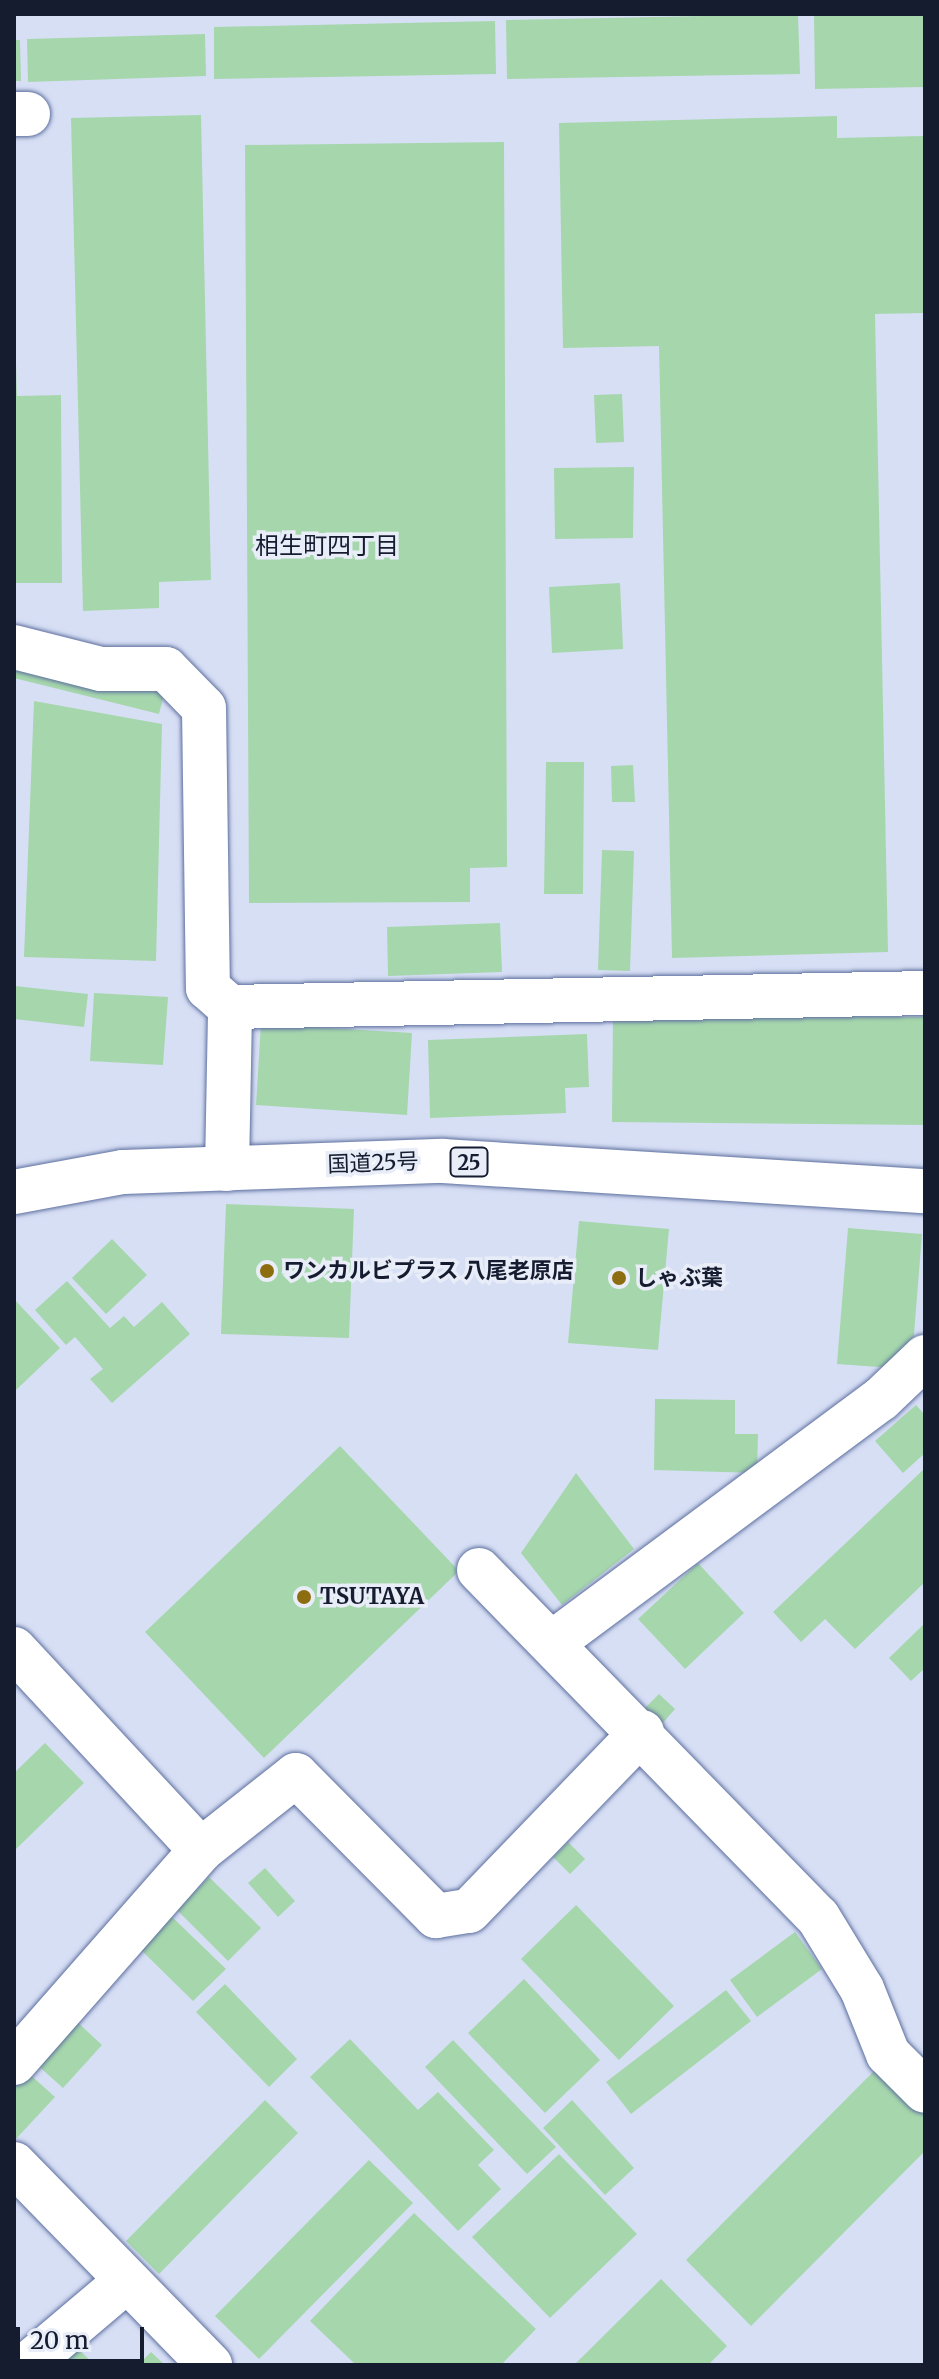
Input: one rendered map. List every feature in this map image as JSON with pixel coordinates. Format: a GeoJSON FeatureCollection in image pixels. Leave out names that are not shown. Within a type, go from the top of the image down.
{"type":"FeatureCollection","features":[{"type":"Feature","properties":{"kind":"main road"},"geometry":{"type":"LineString","coordinates":[[14,647],[101,669],[166,669],[204,708],[208,988],[230,1007],[925,993]]}},
{"type":"Feature","properties":{"kind":"main road"},"geometry":{"type":"LineString","coordinates":[[227,1169],[230,1007]]}},
{"type":"Feature","properties":{"kind":"main road","name":"国道25号"},"geometry":{"type":"LineString","coordinates":[[14,1192],[123,1172],[443,1161],[925,1191]]}},
{"type":"Feature","properties":{"kind":"main road"},"geometry":{"type":"LineString","coordinates":[[552,1643],[881,1399],[925,1357]]}},
{"type":"Feature","properties":{"kind":"main road"},"geometry":{"type":"LineString","coordinates":[[479,1570],[642,1732],[818,1917],[862,1989],[888,2054],[925,2091]]}},
{"type":"Feature","properties":{"kind":"main road"},"geometry":{"type":"LineString","coordinates":[[14,1649],[201,1850]]}},
{"type":"Feature","properties":{"kind":"main road"},"geometry":{"type":"LineString","coordinates":[[14,2063],[201,1850],[296,1775],[436,1916],[469,1911],[642,1732]]}},
{"type":"Feature","properties":{"kind":"main road"},"geometry":{"type":"LineString","coordinates":[[14,2164],[210,2365]]}},
{"type":"Feature","properties":{"kind":"main road"},"geometry":{"type":"LineString","coordinates":[[27,2365],[126,2281]]}},
{"type":"Feature","properties":{"kind":"building"},"geometry":{"type":"Polygon","coordinates":[[[798,14],[800,74],[507,79],[506,20],[798,14]]]}},
{"type":"Feature","properties":{"kind":"building"},"geometry":{"type":"Polygon","coordinates":[[[814,14],[925,14],[925,87],[815,89],[814,14]]]}},
{"type":"Feature","properties":{"kind":"building"},"geometry":{"type":"Polygon","coordinates":[[[495,21],[496,74],[214,79],[214,27],[495,21]]]}},
{"type":"Feature","properties":{"kind":"building"},"geometry":{"type":"Polygon","coordinates":[[[205,34],[206,76],[28,82],[27,39],[205,34]]]}},
{"type":"Feature","properties":{"kind":"building"},"geometry":{"type":"Polygon","coordinates":[[[14,40],[20,40],[21,81],[14,81],[14,40]]]}},
{"type":"Feature","properties":{"kind":"building"},"geometry":{"type":"Polygon","coordinates":[[[201,115],[211,580],[159,582],[159,608],[83,611],[71,118],[201,115]]]}},
{"type":"Feature","properties":{"kind":"building"},"geometry":{"type":"Polygon","coordinates":[[[837,116],[837,138],[923,136],[925,313],[875,314],[888,952],[672,958],[659,346],[563,348],[559,123],[837,116]]]}},
{"type":"Feature","properties":{"kind":"building"},"geometry":{"type":"Polygon","coordinates":[[[504,142],[507,867],[470,868],[470,902],[249,903],[245,145],[504,142]]]}},
{"type":"Feature","properties":{"kind":"building"},"geometry":{"type":"Polygon","coordinates":[[[14,295],[17,396],[61,395],[62,583],[14,583],[14,295]]]}},
{"type":"Feature","properties":{"kind":"building"},"geometry":{"type":"Polygon","coordinates":[[[622,394],[624,442],[596,443],[594,395],[622,394]]]}},
{"type":"Feature","properties":{"kind":"building"},"geometry":{"type":"Polygon","coordinates":[[[634,467],[633,538],[555,539],[554,468],[634,467]]]}},
{"type":"Feature","properties":{"kind":"building"},"geometry":{"type":"Polygon","coordinates":[[[620,583],[623,649],[552,653],[549,587],[620,583]]]}},
{"type":"Feature","properties":{"kind":"building"},"geometry":{"type":"Polygon","coordinates":[[[14,653],[165,691],[159,714],[14,678],[14,653]]]}},
{"type":"Feature","properties":{"kind":"building"},"geometry":{"type":"Polygon","coordinates":[[[34,701],[162,724],[156,961],[24,957],[34,701]]]}},
{"type":"Feature","properties":{"kind":"building"},"geometry":{"type":"Polygon","coordinates":[[[546,762],[584,762],[583,894],[544,894],[546,762]]]}},
{"type":"Feature","properties":{"kind":"building"},"geometry":{"type":"Polygon","coordinates":[[[633,765],[635,802],[612,802],[611,766],[633,765]]]}},
{"type":"Feature","properties":{"kind":"building"},"geometry":{"type":"Polygon","coordinates":[[[602,850],[634,851],[630,971],[598,970],[602,850]]]}},
{"type":"Feature","properties":{"kind":"building"},"geometry":{"type":"Polygon","coordinates":[[[500,923],[502,972],[388,976],[387,927],[500,923]]]}},
{"type":"Feature","properties":{"kind":"building"},"geometry":{"type":"Polygon","coordinates":[[[15,986],[88,994],[84,1027],[14,1019],[15,986]]]}},
{"type":"Feature","properties":{"kind":"building"},"geometry":{"type":"Polygon","coordinates":[[[94,993],[168,997],[163,1065],[90,1061],[94,993]]]}},
{"type":"Feature","properties":{"kind":"building"},"geometry":{"type":"Polygon","coordinates":[[[613,1014],[925,1017],[925,1125],[612,1122],[613,1014]]]}},
{"type":"Feature","properties":{"kind":"building"},"geometry":{"type":"Polygon","coordinates":[[[261,1024],[412,1033],[407,1115],[256,1105],[261,1024]]]}},
{"type":"Feature","properties":{"kind":"building"},"geometry":{"type":"Polygon","coordinates":[[[587,1034],[589,1087],[565,1088],[566,1113],[430,1118],[428,1040],[587,1034]]]}},
{"type":"Feature","properties":{"kind":"building"},"geometry":{"type":"Polygon","coordinates":[[[226,1204],[354,1209],[349,1338],[221,1334],[226,1204]]]}},
{"type":"Feature","properties":{"kind":"building"},"geometry":{"type":"Polygon","coordinates":[[[579,1221],[669,1229],[658,1350],[568,1343],[579,1221]]]}},
{"type":"Feature","properties":{"kind":"building"},"geometry":{"type":"Polygon","coordinates":[[[848,1228],[922,1234],[913,1347],[893,1368],[837,1364],[848,1228]]]}},
{"type":"Feature","properties":{"kind":"building"},"geometry":{"type":"Polygon","coordinates":[[[112,1239],[147,1275],[106,1314],[72,1278],[112,1239]]]}},
{"type":"Feature","properties":{"kind":"building"},"geometry":{"type":"Polygon","coordinates":[[[67,1281],[110,1328],[124,1316],[134,1327],[162,1302],[190,1334],[112,1403],[90,1379],[103,1369],[75,1337],[66,1345],[35,1310],[67,1281]]]}},
{"type":"Feature","properties":{"kind":"building"},"geometry":{"type":"Polygon","coordinates":[[[14,1299],[60,1348],[14,1392],[14,1299]]]}},
{"type":"Feature","properties":{"kind":"building"},"geometry":{"type":"Polygon","coordinates":[[[655,1399],[735,1400],[735,1434],[758,1434],[757,1473],[654,1470],[655,1399]]]}},
{"type":"Feature","properties":{"kind":"building"},"geometry":{"type":"Polygon","coordinates":[[[916,1405],[925,1415],[925,1453],[903,1473],[875,1441],[916,1405]]]}},
{"type":"Feature","properties":{"kind":"building"},"geometry":{"type":"Polygon","coordinates":[[[340,1446],[459,1571],[264,1758],[145,1632],[340,1446]]]}},
{"type":"Feature","properties":{"kind":"building"},"geometry":{"type":"Polygon","coordinates":[[[925,1468],[925,1582],[855,1649],[825,1619],[801,1642],[773,1612],[925,1468]]]}},
{"type":"Feature","properties":{"kind":"building"},"geometry":{"type":"Polygon","coordinates":[[[576,1473],[634,1549],[562,1605],[521,1553],[576,1473]]]}},
{"type":"Feature","properties":{"kind":"building"},"geometry":{"type":"Polygon","coordinates":[[[698,1563],[744,1613],[685,1669],[638,1619],[698,1563]]]}},
{"type":"Feature","properties":{"kind":"building"},"geometry":{"type":"Polygon","coordinates":[[[925,1623],[925,1668],[911,1681],[889,1658],[925,1623]]]}},
{"type":"Feature","properties":{"kind":"building"},"geometry":{"type":"Polygon","coordinates":[[[659,1694],[675,1709],[661,1725],[644,1709],[659,1694]]]}},
{"type":"Feature","properties":{"kind":"building"},"geometry":{"type":"Polygon","coordinates":[[[45,1743],[84,1783],[14,1851],[14,1773],[45,1743]]]}},
{"type":"Feature","properties":{"kind":"building"},"geometry":{"type":"Polygon","coordinates":[[[568,1842],[585,1859],[570,1874],[553,1857],[568,1842]]]}},
{"type":"Feature","properties":{"kind":"building"},"geometry":{"type":"Polygon","coordinates":[[[265,1868],[295,1901],[278,1917],[248,1883],[265,1868]]]}},
{"type":"Feature","properties":{"kind":"building"},"geometry":{"type":"Polygon","coordinates":[[[209,1877],[261,1928],[228,1961],[177,1910],[209,1877]]]}},
{"type":"Feature","properties":{"kind":"building"},"geometry":{"type":"Polygon","coordinates":[[[576,1905],[674,2006],[619,2060],[521,1959],[576,1905]]]}},
{"type":"Feature","properties":{"kind":"building"},"geometry":{"type":"Polygon","coordinates":[[[169,1914],[226,1969],[193,2001],[137,1946],[169,1914]]]}},
{"type":"Feature","properties":{"kind":"building"},"geometry":{"type":"Polygon","coordinates":[[[795,1932],[822,1969],[757,2017],[730,1980],[795,1932]]]}},
{"type":"Feature","properties":{"kind":"building"},"geometry":{"type":"Polygon","coordinates":[[[524,1979],[600,2060],[545,2113],[468,2033],[524,1979]]]}},
{"type":"Feature","properties":{"kind":"building"},"geometry":{"type":"Polygon","coordinates":[[[225,1984],[297,2059],[269,2087],[196,2012],[225,1984]]]}},
{"type":"Feature","properties":{"kind":"building"},"geometry":{"type":"Polygon","coordinates":[[[726,1990],[751,2021],[631,2114],[606,2082],[726,1990]]]}},
{"type":"Feature","properties":{"kind":"building"},"geometry":{"type":"Polygon","coordinates":[[[74,2019],[102,2045],[63,2088],[35,2063],[74,2019]]]}},
{"type":"Feature","properties":{"kind":"building"},"geometry":{"type":"Polygon","coordinates":[[[350,2039],[418,2110],[438,2092],[494,2150],[478,2165],[501,2189],[458,2231],[310,2077],[350,2039]]]}},
{"type":"Feature","properties":{"kind":"building"},"geometry":{"type":"Polygon","coordinates":[[[453,2040],[556,2147],[527,2174],[425,2067],[453,2040]]]}},
{"type":"Feature","properties":{"kind":"building"},"geometry":{"type":"Polygon","coordinates":[[[883,2062],[925,2104],[925,2151],[751,2326],[686,2260],[883,2062]]]}},
{"type":"Feature","properties":{"kind":"building"},"geometry":{"type":"Polygon","coordinates":[[[25,2070],[55,2097],[14,2141],[14,2082],[25,2070]]]}},
{"type":"Feature","properties":{"kind":"building"},"geometry":{"type":"Polygon","coordinates":[[[265,2100],[298,2133],[159,2274],[126,2241],[265,2100]]]}},
{"type":"Feature","properties":{"kind":"building"},"geometry":{"type":"Polygon","coordinates":[[[572,2100],[634,2168],[605,2195],[543,2128],[572,2100]]]}},
{"type":"Feature","properties":{"kind":"building"},"geometry":{"type":"Polygon","coordinates":[[[559,2154],[637,2234],[550,2318],[472,2237],[559,2154]]]}},
{"type":"Feature","properties":{"kind":"building"},"geometry":{"type":"Polygon","coordinates":[[[369,2160],[413,2203],[259,2359],[215,2316],[369,2160]]]}},
{"type":"Feature","properties":{"kind":"building"},"geometry":{"type":"Polygon","coordinates":[[[414,2213],[536,2329],[501,2365],[356,2365],[310,2321],[414,2213]]]}},
{"type":"Feature","properties":{"kind":"building"},"geometry":{"type":"Polygon","coordinates":[[[661,2279],[727,2346],[708,2365],[574,2365],[661,2279]]]}},
{"type":"Feature","properties":{"kind":"building"},"geometry":{"type":"Polygon","coordinates":[[[76,2347],[95,2365],[72,2365],[65,2358],[76,2347]]]}},
{"type":"Feature","properties":{"kind":"building"},"geometry":{"type":"Polygon","coordinates":[[[151,2352],[165,2365],[138,2365],[151,2352]]]}},
{"type":"Feature","properties":{"kind":"place","name":"ワンカルビプラス 八尾老原店"},"geometry":{"type":"Point","coordinates":[267,1271]}},
{"type":"Feature","properties":{"kind":"place","name":"しゃぶ葉"},"geometry":{"type":"Point","coordinates":[619,1278]}},
{"type":"Feature","properties":{"kind":"place","name":"TSUTAYA"},"geometry":{"type":"Point","coordinates":[304,1597]}},
{"type":"Feature","properties":{"kind":"district","name":"相生町四丁目"},"geometry":{"type":"Point","coordinates":[327,546]}}]}
